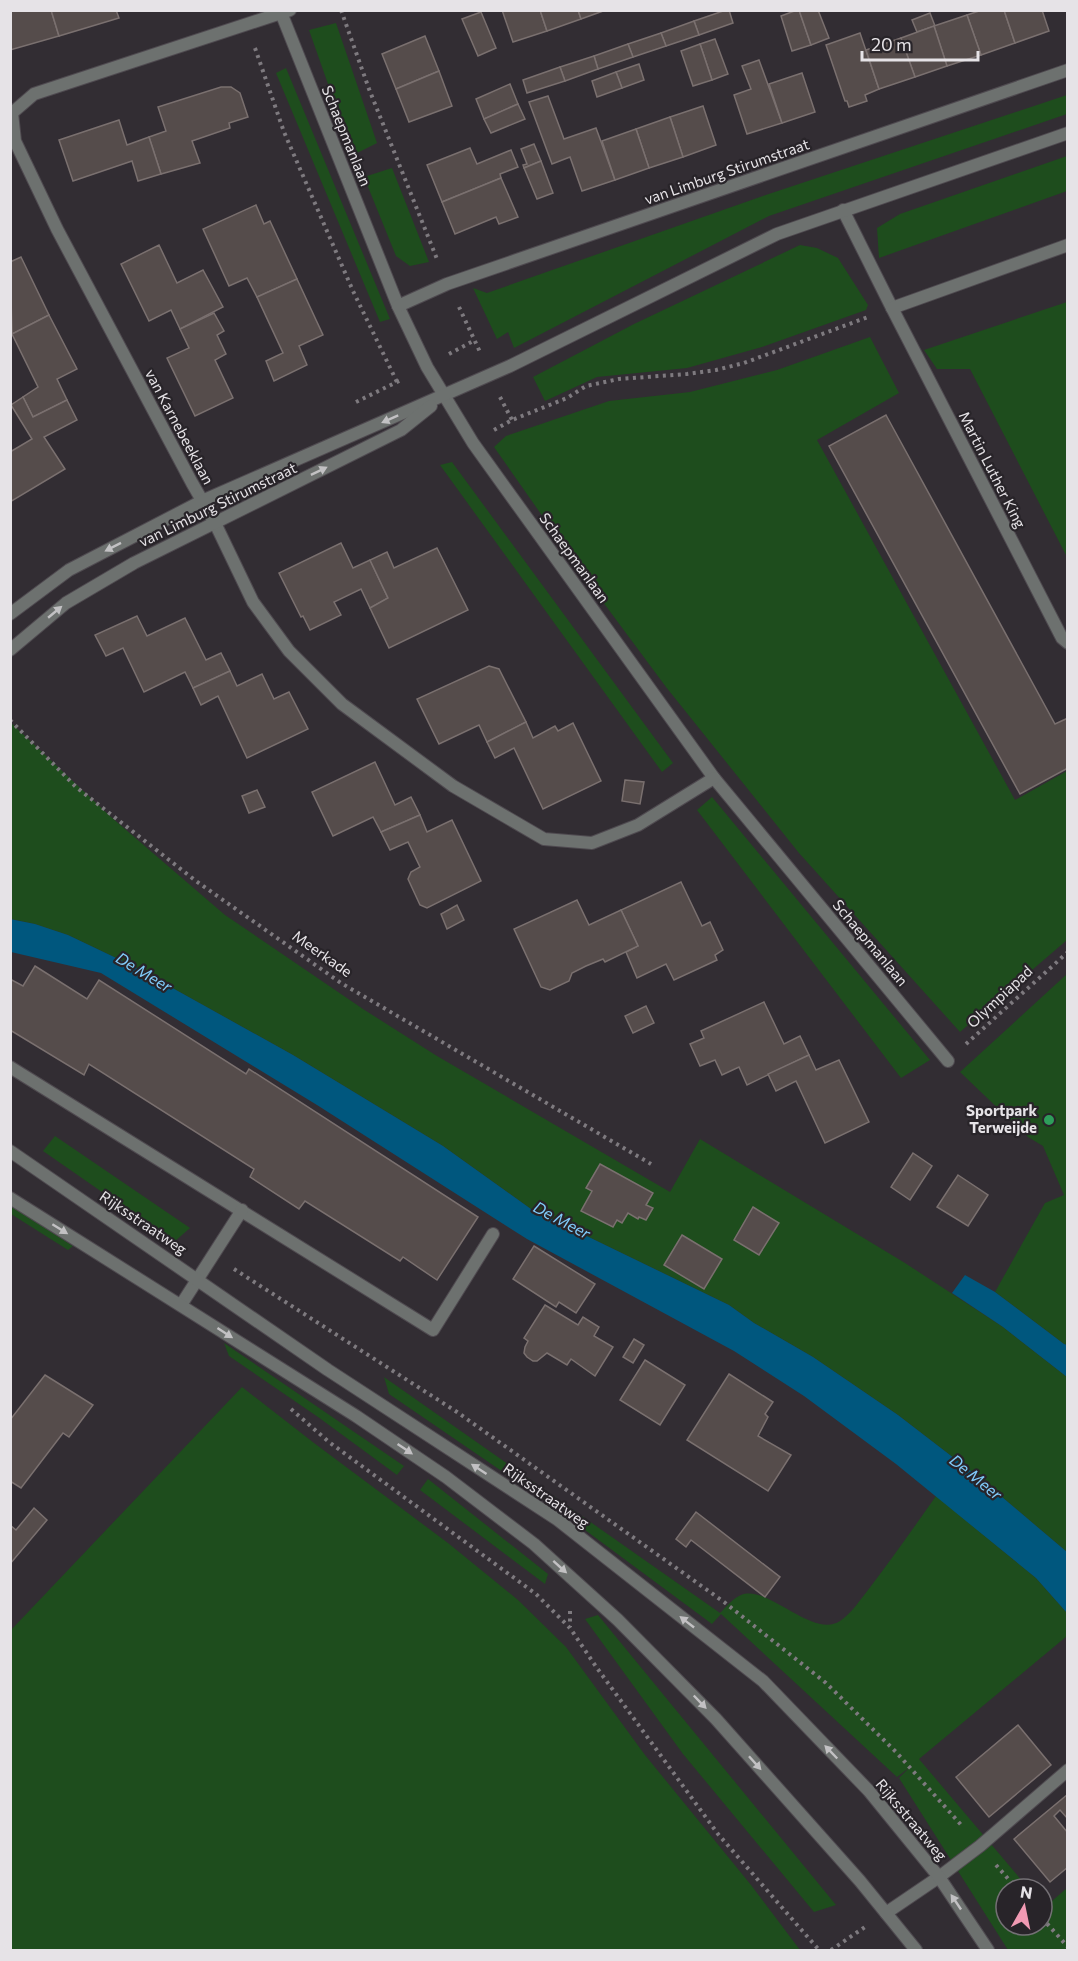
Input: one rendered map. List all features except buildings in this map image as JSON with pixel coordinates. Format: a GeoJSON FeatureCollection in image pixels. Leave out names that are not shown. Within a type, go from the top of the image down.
{"type":"FeatureCollection","features":[{"type":"Feature","properties":{"kind":"street","name":"van Karnebeeklaan"},"geometry":{"type":"LineString","coordinates":[[284,12],[34,94],[12,113],[15,141],[52,219],[215,523],[253,602],[289,651],[342,704],[453,786],[544,839],[592,843],[638,825],[714,778]]}},
{"type":"Feature","properties":{"kind":"street","name":"Schaepmanlaan"},"geometry":{"type":"LineString","coordinates":[[284,12],[398,306],[427,367],[472,443],[714,778],[948,1061]]}},
{"type":"Feature","properties":{"kind":"street","name":"van Limburg Stirumstraat"},"geometry":{"type":"LineString","coordinates":[[398,306],[447,284],[1068,70]]}},
{"type":"Feature","properties":{"kind":"street","name":"van Limburg Stirumstraat"},"geometry":{"type":"LineString","coordinates":[[10,614],[69,570],[202,501],[444,396],[579,333],[777,234],[1068,133]]}},
{"type":"Feature","properties":{"kind":"street","name":"Martin Luther King"},"geometry":{"type":"LineString","coordinates":[[843,210],[1062,638],[1068,644]]}},
{"type":"Feature","properties":{"kind":"street"},"geometry":{"type":"LineString","coordinates":[[892,308],[1068,245]]}},
{"type":"Feature","properties":{"kind":"street","name":"van Limburg Stirumstraat"},"geometry":{"type":"LineString","coordinates":[[10,650],[66,603],[134,563],[401,430],[444,396]]}},
{"type":"Feature","properties":{"kind":"street"},"geometry":{"type":"LineString","coordinates":[[10,1067],[433,1330],[493,1234]]}},
{"type":"Feature","properties":{"kind":"street","name":"Rijksstraatweg"},"geometry":{"type":"LineString","coordinates":[[10,1151],[328,1370],[558,1521],[763,1681],[869,1791],[939,1877],[988,1950]]}},
{"type":"Feature","properties":{"kind":"street"},"geometry":{"type":"LineString","coordinates":[[10,1198],[356,1416],[437,1471],[534,1544],[618,1620],[716,1719],[860,1881],[916,1950]]}},
{"type":"Feature","properties":{"kind":"street"},"geometry":{"type":"LineString","coordinates":[[181,1305],[242,1210]]}},
{"type":"Feature","properties":{"kind":"street"},"geometry":{"type":"LineString","coordinates":[[886,1913],[980,1846],[1068,1770]]}},
{"type":"Feature","properties":{"kind":"path"},"geometry":{"type":"LineString","coordinates":[[342,10],[369,88],[447,284]]}},
{"type":"Feature","properties":{"kind":"path"},"geometry":{"type":"LineString","coordinates":[[246,25],[284,132],[353,291],[396,382]]}},
{"type":"Feature","properties":{"kind":"path"},"geometry":{"type":"LineString","coordinates":[[472,443],[512,420],[567,398],[586,386],[619,379],[687,375],[744,363],[892,308]]}},
{"type":"Feature","properties":{"kind":"path","name":"Meerkade"},"geometry":{"type":"LineString","coordinates":[[10,720],[86,794],[196,881],[341,983],[651,1164]]}},
{"type":"Feature","properties":{"kind":"path","name":"Olympiapad"},"geometry":{"type":"LineString","coordinates":[[948,1061],[1068,952]]}},
{"type":"Feature","properties":{"kind":"path"},"geometry":{"type":"LineString","coordinates":[[288,1406],[330,1442],[536,1594],[570,1628],[718,1834],[819,1950]]}},
{"type":"Feature","properties":{"kind":"path"},"geometry":{"type":"LineString","coordinates":[[831,1950],[886,1913]]}},
{"type":"Feature","properties":{"kind":"path"},"geometry":{"type":"LineString","coordinates":[[1054,1931],[1068,1947]]}},
{"type":"Feature","properties":{"kind":"green space"},"geometry":{"type":"Polygon","coordinates":[[[336,23],[377,143],[353,155],[309,30],[336,23]]]}},
{"type":"Feature","properties":{"kind":"green space"},"geometry":{"type":"Polygon","coordinates":[[[286,68],[390,319],[380,322],[276,73],[286,68]]]}},
{"type":"Feature","properties":{"kind":"green space"},"geometry":{"type":"Polygon","coordinates":[[[1067,95],[1067,114],[769,216],[514,348],[508,332],[497,339],[473,288],[487,293],[760,197],[1067,95]]]}},
{"type":"Feature","properties":{"kind":"green space"},"geometry":{"type":"Polygon","coordinates":[[[1067,156],[1067,191],[879,258],[877,228],[900,214],[1067,156]]]}},
{"type":"Feature","properties":{"kind":"green space"},"geometry":{"type":"Polygon","coordinates":[[[392,168],[429,262],[410,266],[396,256],[364,177],[392,168]]]}},
{"type":"Feature","properties":{"kind":"green space"},"geometry":{"type":"Polygon","coordinates":[[[800,245],[817,248],[838,258],[868,305],[866,310],[762,347],[687,368],[597,377],[545,401],[533,377],[634,324],[800,245]]]}},
{"type":"Feature","properties":{"kind":"green space"},"geometry":{"type":"Polygon","coordinates":[[[1068,302],[1067,557],[970,369],[937,369],[924,350],[1068,302]]]}},
{"type":"Feature","properties":{"kind":"green space"},"geometry":{"type":"Polygon","coordinates":[[[870,337],[899,393],[817,440],[1015,800],[1067,771],[1067,940],[960,1032],[799,853],[666,687],[597,594],[494,447],[506,436],[609,401],[690,392],[777,370],[870,337]]]}},
{"type":"Feature","properties":{"kind":"green space"},"geometry":{"type":"Polygon","coordinates":[[[452,462],[673,763],[662,772],[440,465],[452,462]]]}},
{"type":"Feature","properties":{"kind":"green space"},"geometry":{"type":"Polygon","coordinates":[[[10,722],[111,817],[225,915],[363,1009],[437,1056],[670,1192],[700,1139],[905,1263],[1003,1327],[1067,1377],[1067,1552],[976,1475],[898,1415],[813,1357],[754,1323],[729,1305],[531,1209],[443,1146],[293,1055],[133,966],[68,935],[11,919],[10,722]]]}},
{"type":"Feature","properties":{"kind":"green space"},"geometry":{"type":"Polygon","coordinates":[[[712,797],[930,1060],[901,1078],[697,810],[712,797]]]}},
{"type":"Feature","properties":{"kind":"green space"},"geometry":{"type":"Polygon","coordinates":[[[1067,974],[1067,1345],[995,1292],[1045,1203],[1064,1195],[1043,1146],[1028,1137],[960,1072],[1067,974]]]}},
{"type":"Feature","properties":{"kind":"green space"},"geometry":{"type":"Polygon","coordinates":[[[55,1136],[190,1228],[174,1242],[43,1151],[55,1136]]]}},
{"type":"Feature","properties":{"kind":"green space"},"geometry":{"type":"Polygon","coordinates":[[[11,1206],[73,1246],[68,1250],[11,1214],[11,1206]]]}},
{"type":"Feature","properties":{"kind":"green space"},"geometry":{"type":"Polygon","coordinates":[[[224,1343],[404,1466],[397,1475],[229,1356],[224,1343]]]}},
{"type":"Feature","properties":{"kind":"green space"},"geometry":{"type":"Polygon","coordinates":[[[384,1377],[720,1613],[738,1596],[752,1594],[764,1597],[817,1623],[829,1625],[840,1621],[859,1602],[936,1496],[1036,1578],[1067,1613],[1067,1636],[919,1759],[1019,1877],[994,1877],[994,1928],[899,1778],[910,1767],[897,1777],[721,1614],[712,1624],[554,1507],[389,1394],[384,1377]]]}},
{"type":"Feature","properties":{"kind":"green space"},"geometry":{"type":"Polygon","coordinates":[[[242,1387],[448,1543],[518,1600],[566,1647],[645,1755],[751,1885],[800,1950],[11,1950],[11,1630],[242,1387]]]}},
{"type":"Feature","properties":{"kind":"green space"},"geometry":{"type":"Polygon","coordinates":[[[428,1479],[548,1574],[545,1584],[420,1490],[428,1479]]]}},
{"type":"Feature","properties":{"kind":"green space"},"geometry":{"type":"Polygon","coordinates":[[[598,1615],[836,1905],[814,1912],[683,1754],[585,1619],[598,1615]]]}},
{"type":"Feature","properties":{"kind":"green space"},"geometry":{"type":"Polygon","coordinates":[[[1067,1888],[1067,1950],[1008,1950],[1000,1937],[1054,1937],[1054,1899],[1067,1888]]]}},
{"type":"Feature","properties":{"kind":"water","name":"De Meer"},"geometry":{"type":"Polygon","coordinates":[[[10,919],[35,924],[68,935],[133,966],[293,1055],[443,1146],[531,1209],[729,1305],[754,1323],[813,1357],[898,1415],[976,1475],[1067,1552],[1067,1613],[1036,1578],[896,1464],[804,1396],[734,1351],[527,1239],[317,1105],[101,973],[11,952],[10,919]]]}},
{"type":"Feature","properties":{"kind":"water"},"geometry":{"type":"Polygon","coordinates":[[[965,1275],[995,1292],[1067,1345],[1067,1377],[1003,1327],[952,1293],[965,1275]]]}},
{"type":"Feature","properties":{"kind":"place","name":"Sportpark Terweijde"},"geometry":{"type":"Point","coordinates":[1049,1120]}}]}
